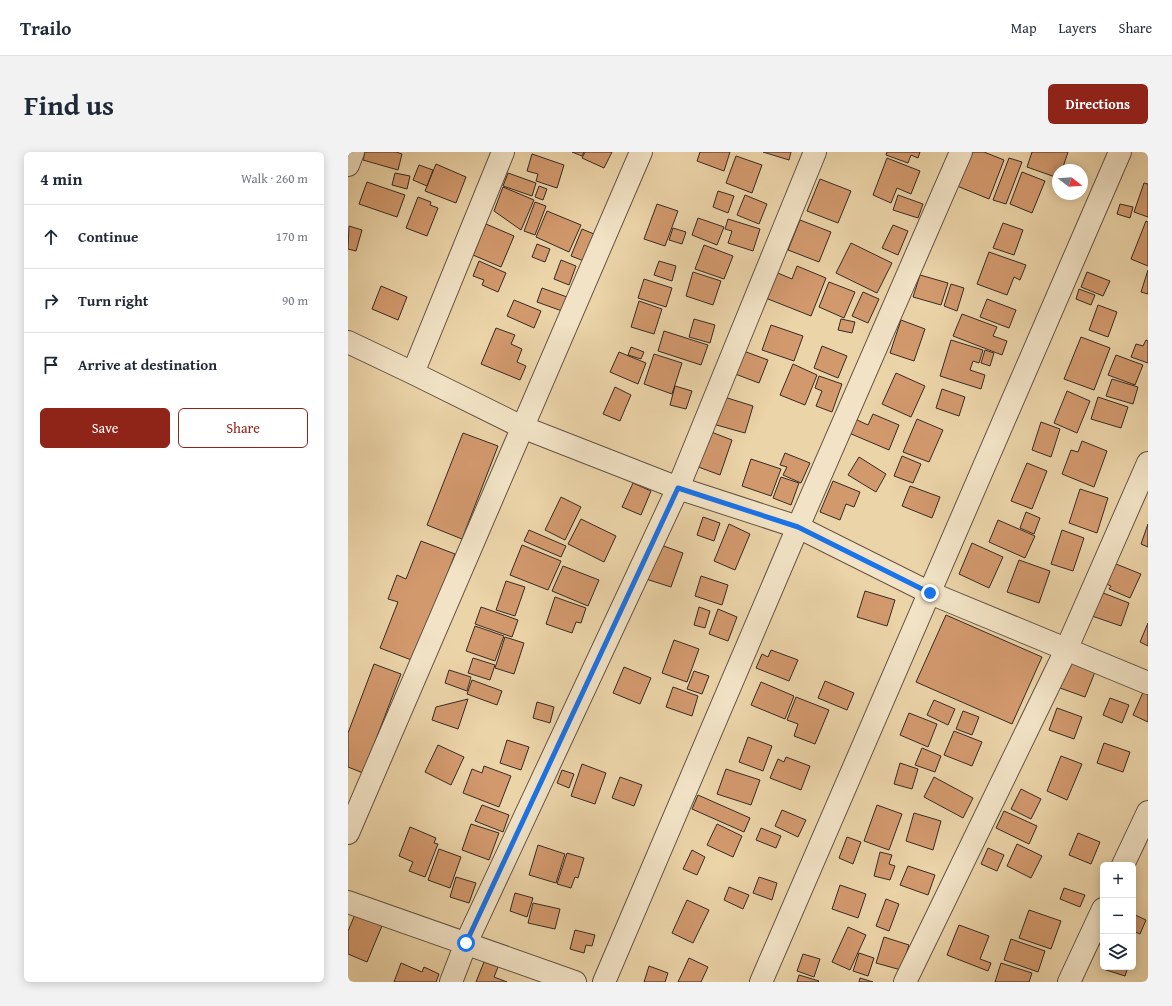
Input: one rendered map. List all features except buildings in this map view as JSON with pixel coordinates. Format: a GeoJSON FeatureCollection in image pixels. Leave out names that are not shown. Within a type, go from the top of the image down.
{"type":"FeatureCollection","features":[{"type":"Feature","properties":{"kind":"street"},"geometry":{"type":"LineString","coordinates":[[348,165],[353,152]]}},
{"type":"Feature","properties":{"kind":"street"},"geometry":{"type":"LineString","coordinates":[[414,373],[503,152]]}},
{"type":"Feature","properties":{"kind":"street"},"geometry":{"type":"LineString","coordinates":[[348,833],[641,152]]}},
{"type":"Feature","properties":{"kind":"street"},"geometry":{"type":"LineString","coordinates":[[451,982],[466,943],[678,488],[815,152]]}},
{"type":"Feature","properties":{"kind":"street"},"geometry":{"type":"LineString","coordinates":[[604,982],[798,527],[961,152]]}},
{"type":"Feature","properties":{"kind":"street"},"geometry":{"type":"LineString","coordinates":[[761,982],[1120,152]]}},
{"type":"Feature","properties":{"kind":"street"},"geometry":{"type":"LineString","coordinates":[[348,342],[414,373],[522,428],[678,488],[798,527],[930,593],[1066,650],[1148,682]]}},
{"type":"Feature","properties":{"kind":"street"},"geometry":{"type":"LineString","coordinates":[[905,982],[1066,650],[1148,464]]}},
{"type":"Feature","properties":{"kind":"street"},"geometry":{"type":"LineString","coordinates":[[1125,862],[1148,812]]}},
{"type":"Feature","properties":{"kind":"street"},"geometry":{"type":"LineString","coordinates":[[348,902],[575,982]]}},
{"type":"Feature","properties":{"kind":"street"},"geometry":{"type":"LineString","coordinates":[[1069,982],[1100,915]]}},
{"type":"Feature","properties":{"kind":"route"},"geometry":{"type":"LineString","coordinates":[[466,943],[678,488],[798,527],[930,593]]}}]}
